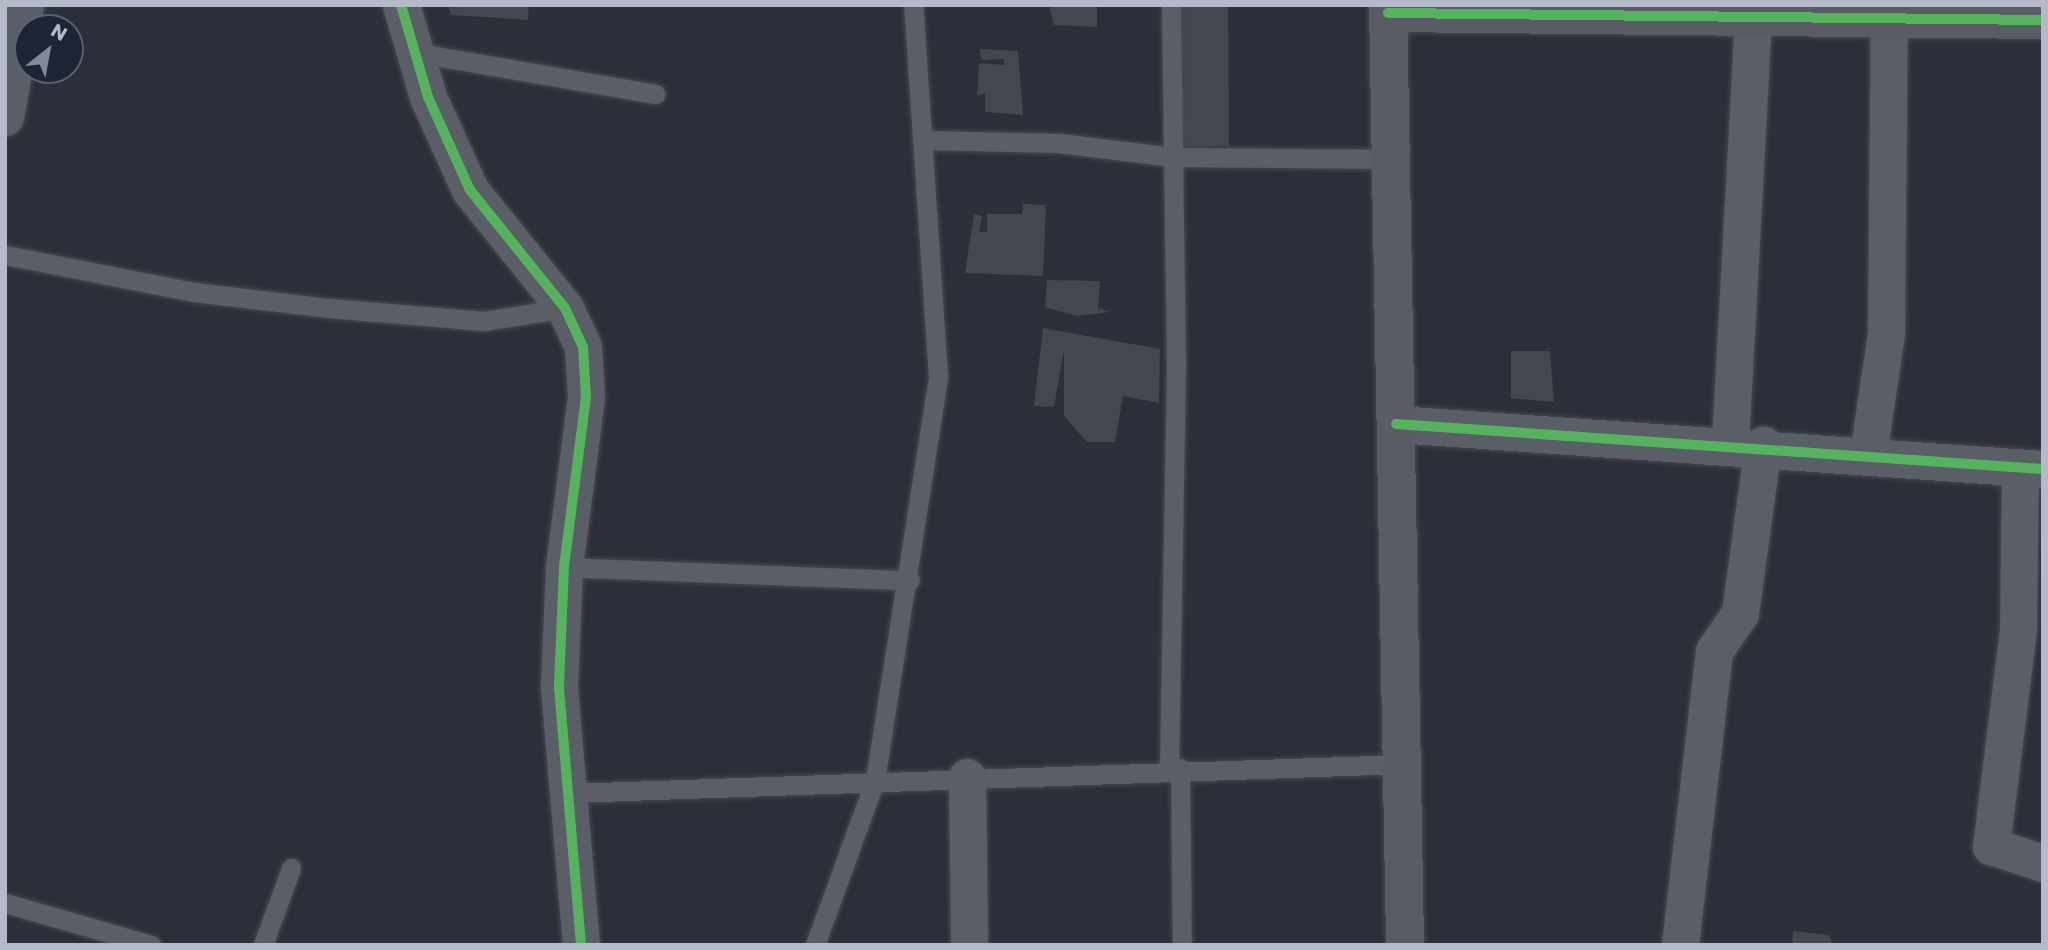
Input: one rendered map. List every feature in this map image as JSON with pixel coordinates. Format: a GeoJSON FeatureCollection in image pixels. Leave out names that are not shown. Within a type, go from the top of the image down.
{"type":"FeatureCollection","features":[{"type":"Feature","properties":{"kind":"main road"},"geometry":{"type":"LineString","coordinates":[[1405,945],[1388,9],[2043,20]]}},
{"type":"Feature","properties":{"kind":"street"},"geometry":{"type":"LineString","coordinates":[[5,117],[25,5]]}},
{"type":"Feature","properties":{"kind":"street"},"geometry":{"type":"LineString","coordinates":[[401,5],[418,53],[428,97],[470,190],[565,308],[583,346],[586,397],[564,568],[559,688],[581,945]]}},
{"type":"Feature","properties":{"kind":"street"},"geometry":{"type":"LineString","coordinates":[[1680,945],[1714,651],[1740,613],[1747,444],[1753,14]]}},
{"type":"Feature","properties":{"kind":"street"},"geometry":{"type":"LineString","coordinates":[[1868,454],[1886,334],[1889,19]]}},
{"type":"Feature","properties":{"kind":"street"},"geometry":{"type":"LineString","coordinates":[[1396,424],[1747,444],[2031,468],[2018,630],[1991,846],[2043,863]]}},
{"type":"Feature","properties":{"kind":"street"},"geometry":{"type":"LineString","coordinates":[[967,777],[969,945]]}},
{"type":"Feature","properties":{"kind":"lane"},"geometry":{"type":"LineString","coordinates":[[815,945],[875,780],[910,580],[938,377],[913,5]]}},
{"type":"Feature","properties":{"kind":"lane"},"geometry":{"type":"LineString","coordinates":[[1171,5],[1174,768],[1182,945]]}},
{"type":"Feature","properties":{"kind":"lane"},"geometry":{"type":"LineString","coordinates":[[418,53],[655,94]]}},
{"type":"Feature","properties":{"kind":"lane"},"geometry":{"type":"LineString","coordinates":[[922,140],[1059,143],[1173,157],[1392,159]]}},
{"type":"Feature","properties":{"kind":"lane"},"geometry":{"type":"LineString","coordinates":[[5,255],[194,292],[329,309],[484,321],[565,308]]}},
{"type":"Feature","properties":{"kind":"lane"},"geometry":{"type":"LineString","coordinates":[[564,568],[910,580]]}},
{"type":"Feature","properties":{"kind":"lane"},"geometry":{"type":"LineString","coordinates":[[569,793],[1174,768],[1402,764]]}},
{"type":"Feature","properties":{"kind":"lane"},"geometry":{"type":"LineString","coordinates":[[263,945],[291,868]]}},
{"type":"Feature","properties":{"kind":"lane"},"geometry":{"type":"LineString","coordinates":[[5,903],[151,945]]}},
{"type":"Feature","properties":{"kind":"building"},"geometry":{"type":"Polygon","coordinates":[[[448,5],[529,5],[528,20],[451,15],[448,5]]]}},
{"type":"Feature","properties":{"kind":"building"},"geometry":{"type":"Polygon","coordinates":[[[1049,5],[1097,5],[1097,27],[1054,25],[1049,5]]]}},
{"type":"Feature","properties":{"kind":"building"},"geometry":{"type":"Polygon","coordinates":[[[1177,5],[1228,5],[1229,146],[1177,147],[1177,5]]]}},
{"type":"Feature","properties":{"kind":"building"},"geometry":{"type":"Polygon","coordinates":[[[979,49],[1018,51],[1023,115],[985,112],[985,93],[977,96],[979,63],[1004,65],[1004,59],[982,60],[979,49]]]}},
{"type":"Feature","properties":{"kind":"building"},"geometry":{"type":"Polygon","coordinates":[[[1023,204],[1046,205],[1043,276],[965,273],[974,214],[982,216],[979,232],[987,232],[987,214],[1022,214],[1023,204]]]}},
{"type":"Feature","properties":{"kind":"building"},"geometry":{"type":"Polygon","coordinates":[[[1047,280],[1100,281],[1098,308],[1110,312],[1077,316],[1045,307],[1047,280]]]}},
{"type":"Feature","properties":{"kind":"building"},"geometry":{"type":"Polygon","coordinates":[[[1043,328],[1160,349],[1159,403],[1123,396],[1115,442],[1087,442],[1064,416],[1064,350],[1054,407],[1034,406],[1043,328]]]}},
{"type":"Feature","properties":{"kind":"building"},"geometry":{"type":"Polygon","coordinates":[[[1511,351],[1550,351],[1554,402],[1511,398],[1511,351]]]}},
{"type":"Feature","properties":{"kind":"building"},"geometry":{"type":"Polygon","coordinates":[[[1793,931],[1829,935],[1833,945],[1792,945],[1793,931]]]}},
{"type":"Feature","properties":{"kind":"cycle path"},"geometry":{"type":"LineString","coordinates":[[401,5],[428,97],[470,190],[565,308],[583,347],[586,397],[564,567],[559,688],[581,945]]}},
{"type":"Feature","properties":{"kind":"cycle path"},"geometry":{"type":"LineString","coordinates":[[1388,13],[2043,20]]}},
{"type":"Feature","properties":{"kind":"cycle path"},"geometry":{"type":"LineString","coordinates":[[1396,424],[2043,469]]}}]}
